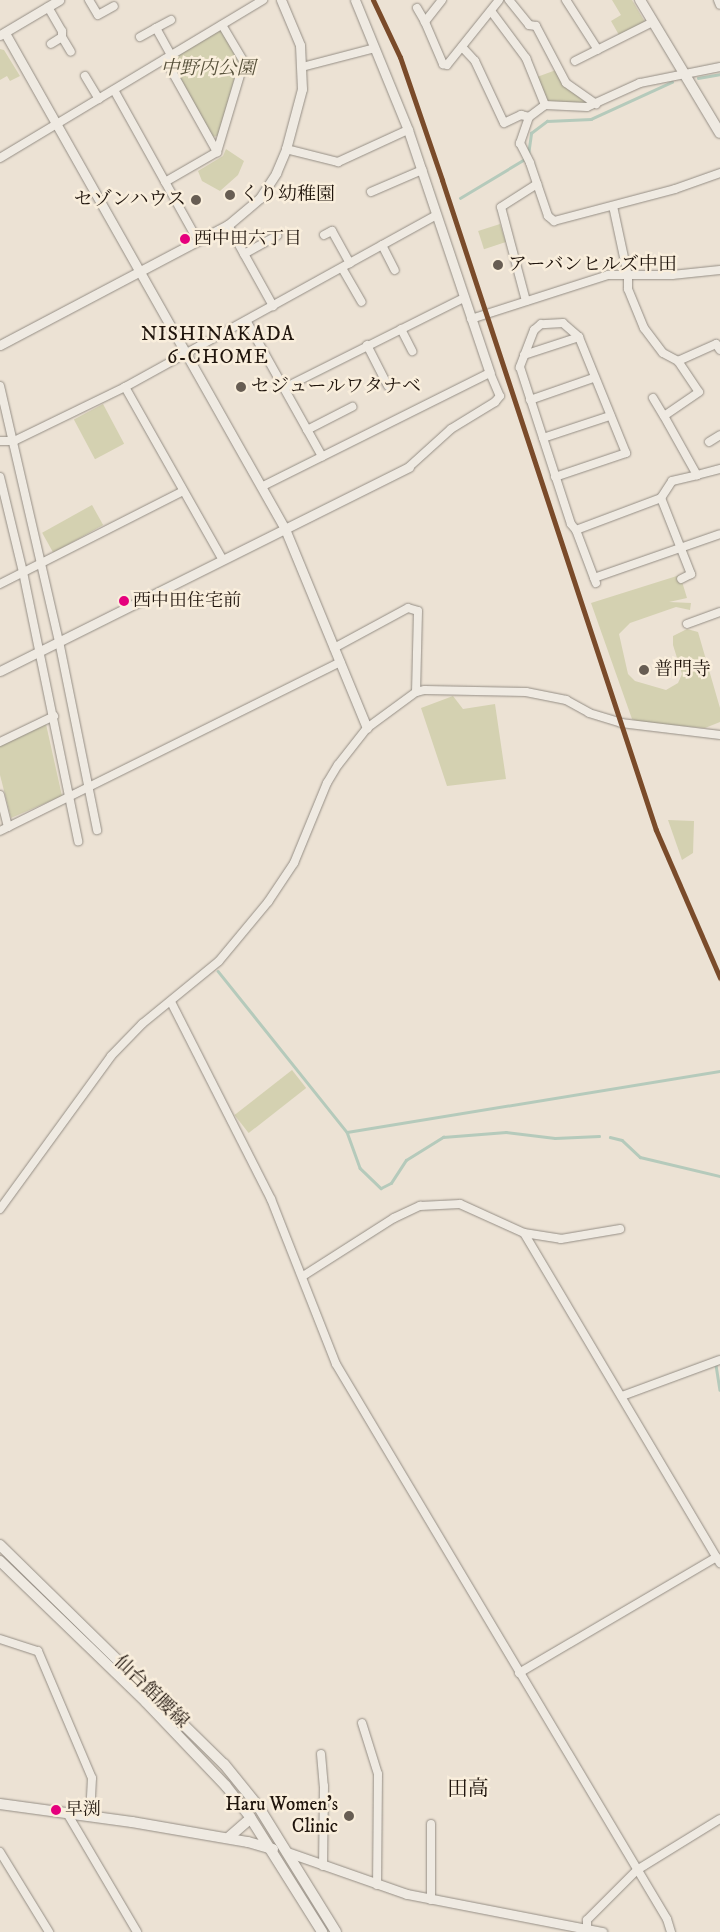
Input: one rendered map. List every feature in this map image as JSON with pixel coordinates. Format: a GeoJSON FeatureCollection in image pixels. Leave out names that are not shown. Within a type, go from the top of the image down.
{"type":"FeatureCollection","features":[{"type":"Feature","properties":{"kind":"main road"},"geometry":{"type":"LineString","coordinates":[[640,0],[720,133]]}},
{"type":"Feature","properties":{"kind":"main road","name":"仙台館腰線"},"geometry":{"type":"LineString","coordinates":[[0,1545],[224,1764],[258,1806],[336,1932]]}},
{"type":"Feature","properties":{"kind":"main road","name":"仙台館腰線"},"geometry":{"type":"LineString","coordinates":[[0,1561],[200,1756],[251,1818],[322,1932]]}},
{"type":"Feature","properties":{"kind":"main road"},"geometry":{"type":"LineString","coordinates":[[0,1804],[228,1838],[287,1852]]}},
{"type":"Feature","properties":{"kind":"main road"},"geometry":{"type":"LineString","coordinates":[[228,1838],[251,1818]]}},
{"type":"Feature","properties":{"kind":"street"},"geometry":{"type":"LineString","coordinates":[[59,0],[2,34],[57,124],[263,486],[285,529],[368,728]]}},
{"type":"Feature","properties":{"kind":"street"},"geometry":{"type":"LineString","coordinates":[[89,0],[98,15],[114,6]]}},
{"type":"Feature","properties":{"kind":"street"},"geometry":{"type":"LineString","coordinates":[[0,158],[263,0]]}},
{"type":"Feature","properties":{"kind":"street"},"geometry":{"type":"LineString","coordinates":[[0,345],[228,225],[260,198],[276,173],[286,149],[302,89],[300,45],[281,0]]}},
{"type":"Feature","properties":{"kind":"street"},"geometry":{"type":"LineString","coordinates":[[0,671],[409,467],[451,429],[495,402],[500,396],[471,319],[408,130],[355,0]]}},
{"type":"Feature","properties":{"kind":"street"},"geometry":{"type":"LineString","coordinates":[[425,22],[442,0]]}},
{"type":"Feature","properties":{"kind":"street"},"geometry":{"type":"LineString","coordinates":[[417,8],[443,64],[447,65],[499,0]]}},
{"type":"Feature","properties":{"kind":"street"},"geometry":{"type":"LineString","coordinates":[[509,0],[529,25],[536,26],[566,83],[596,104]]}},
{"type":"Feature","properties":{"kind":"street"},"geometry":{"type":"LineString","coordinates":[[566,0],[598,50]]}},
{"type":"Feature","properties":{"kind":"street"},"geometry":{"type":"LineString","coordinates":[[718,0],[720,5]]}},
{"type":"Feature","properties":{"kind":"street"},"geometry":{"type":"LineString","coordinates":[[48,7],[71,52]]}},
{"type":"Feature","properties":{"kind":"street"},"geometry":{"type":"LineString","coordinates":[[491,11],[526,58],[545,105]]}},
{"type":"Feature","properties":{"kind":"street"},"geometry":{"type":"LineString","coordinates":[[140,37],[171,20]]}},
{"type":"Feature","properties":{"kind":"street"},"geometry":{"type":"LineString","coordinates":[[575,61],[653,22]]}},
{"type":"Feature","properties":{"kind":"street"},"geometry":{"type":"LineString","coordinates":[[165,182],[218,152],[244,62],[222,25]]}},
{"type":"Feature","properties":{"kind":"street"},"geometry":{"type":"LineString","coordinates":[[156,28],[168,57],[218,152]]}},
{"type":"Feature","properties":{"kind":"street"},"geometry":{"type":"LineString","coordinates":[[52,44],[62,37]]}},
{"type":"Feature","properties":{"kind":"street"},"geometry":{"type":"LineString","coordinates":[[462,46],[475,61],[504,123],[521,115],[529,117]]}},
{"type":"Feature","properties":{"kind":"street"},"geometry":{"type":"LineString","coordinates":[[302,67],[376,48]]}},
{"type":"Feature","properties":{"kind":"street"},"geometry":{"type":"LineString","coordinates":[[720,67],[684,72],[640,83],[596,104],[545,105],[529,117],[520,143],[530,164],[548,216],[554,221],[613,206],[720,173]]}},
{"type":"Feature","properties":{"kind":"street"},"geometry":{"type":"LineString","coordinates":[[85,76],[99,99]]}},
{"type":"Feature","properties":{"kind":"street"},"geometry":{"type":"LineString","coordinates":[[114,90],[198,241]]}},
{"type":"Feature","properties":{"kind":"street"},"geometry":{"type":"LineString","coordinates":[[286,149],[338,162],[408,130]]}},
{"type":"Feature","properties":{"kind":"street"},"geometry":{"type":"LineString","coordinates":[[371,192],[422,170]]}},
{"type":"Feature","properties":{"kind":"street"},"geometry":{"type":"LineString","coordinates":[[526,301],[501,208],[537,184]]}},
{"type":"Feature","properties":{"kind":"street"},"geometry":{"type":"LineString","coordinates":[[613,206],[628,276],[628,289],[650,339],[663,353],[678,361],[699,392],[664,416]]}},
{"type":"Feature","properties":{"kind":"street"},"geometry":{"type":"LineString","coordinates":[[0,441],[14,441],[187,355],[436,215]]}},
{"type":"Feature","properties":{"kind":"street"},"geometry":{"type":"LineString","coordinates":[[228,225],[274,306]]}},
{"type":"Feature","properties":{"kind":"street"},"geometry":{"type":"LineString","coordinates":[[324,235],[332,231],[362,302]]}},
{"type":"Feature","properties":{"kind":"street"},"geometry":{"type":"LineString","coordinates":[[244,254],[277,236]]}},
{"type":"Feature","properties":{"kind":"street"},"geometry":{"type":"LineString","coordinates":[[382,245],[395,270]]}},
{"type":"Feature","properties":{"kind":"street"},"geometry":{"type":"LineString","coordinates":[[471,319],[608,275],[628,276],[720,270]]}},
{"type":"Feature","properties":{"kind":"street"},"geometry":{"type":"LineString","coordinates":[[284,388],[464,298]]}},
{"type":"Feature","properties":{"kind":"street"},"geometry":{"type":"LineString","coordinates":[[247,322],[322,456]]}},
{"type":"Feature","properties":{"kind":"street"},"geometry":{"type":"LineString","coordinates":[[555,477],[626,453],[593,378],[579,337],[563,323],[541,324],[534,330],[520,366],[530,400],[555,477],[571,524],[576,530],[595,580],[720,534]]}},
{"type":"Feature","properties":{"kind":"street"},"geometry":{"type":"LineString","coordinates":[[401,329],[412,352]]}},
{"type":"Feature","properties":{"kind":"street"},"geometry":{"type":"LineString","coordinates":[[524,355],[579,337]]}},
{"type":"Feature","properties":{"kind":"street"},"geometry":{"type":"LineString","coordinates":[[678,361],[716,344],[720,350]]}},
{"type":"Feature","properties":{"kind":"street"},"geometry":{"type":"LineString","coordinates":[[367,345],[388,386]]}},
{"type":"Feature","properties":{"kind":"street"},"geometry":{"type":"LineString","coordinates":[[263,486],[490,373]]}},
{"type":"Feature","properties":{"kind":"street"},"geometry":{"type":"LineString","coordinates":[[530,400],[593,378]]}},
{"type":"Feature","properties":{"kind":"street"},"geometry":{"type":"LineString","coordinates":[[0,386],[59,641],[97,830]]}},
{"type":"Feature","properties":{"kind":"street"},"geometry":{"type":"LineString","coordinates":[[125,387],[223,560]]}},
{"type":"Feature","properties":{"kind":"street"},"geometry":{"type":"LineString","coordinates":[[653,398],[697,475]]}},
{"type":"Feature","properties":{"kind":"street"},"geometry":{"type":"LineString","coordinates":[[307,430],[352,407]]}},
{"type":"Feature","properties":{"kind":"street"},"geometry":{"type":"LineString","coordinates":[[543,438],[610,416]]}},
{"type":"Feature","properties":{"kind":"street"},"geometry":{"type":"LineString","coordinates":[[709,442],[720,435]]}},
{"type":"Feature","properties":{"kind":"street"},"geometry":{"type":"LineString","coordinates":[[576,530],[661,498],[672,481],[720,469]]}},
{"type":"Feature","properties":{"kind":"street"},"geometry":{"type":"LineString","coordinates":[[0,478],[4,511],[23,572],[54,716],[78,841]]}},
{"type":"Feature","properties":{"kind":"street"},"geometry":{"type":"LineString","coordinates":[[0,584],[184,491]]}},
{"type":"Feature","properties":{"kind":"street"},"geometry":{"type":"LineString","coordinates":[[661,498],[691,574],[681,579]]}},
{"type":"Feature","properties":{"kind":"street"},"geometry":{"type":"LineString","coordinates":[[334,648],[408,608],[418,612],[416,692]]}},
{"type":"Feature","properties":{"kind":"street"},"geometry":{"type":"LineString","coordinates":[[687,624],[720,612]]}},
{"type":"Feature","properties":{"kind":"street"},"geometry":{"type":"LineString","coordinates":[[0,832],[340,662]]}},
{"type":"Feature","properties":{"kind":"street"},"geometry":{"type":"LineString","coordinates":[[0,1208],[111,1056],[142,1024],[219,962],[284,880],[327,783],[368,728],[416,692],[425,690],[526,692],[566,700],[589,714],[621,723],[720,735]]}},
{"type":"Feature","properties":{"kind":"street"},"geometry":{"type":"LineString","coordinates":[[0,742],[54,716]]}},
{"type":"Feature","properties":{"kind":"street"},"geometry":{"type":"LineString","coordinates":[[0,795],[8,827]]}},
{"type":"Feature","properties":{"kind":"street"},"geometry":{"type":"LineString","coordinates":[[171,1002],[271,1198],[336,1364],[666,1919],[671,1932]]}},
{"type":"Feature","properties":{"kind":"street"},"geometry":{"type":"LineString","coordinates":[[302,1276],[394,1218],[420,1206],[460,1204],[524,1233],[561,1239],[620,1229]]}},
{"type":"Feature","properties":{"kind":"street"},"geometry":{"type":"LineString","coordinates":[[520,1673],[718,1560],[524,1233]]}},
{"type":"Feature","properties":{"kind":"street"},"geometry":{"type":"LineString","coordinates":[[622,1396],[720,1360]]}},
{"type":"Feature","properties":{"kind":"street"},"geometry":{"type":"LineString","coordinates":[[0,1639],[38,1651],[92,1778],[90,1816]]}},
{"type":"Feature","properties":{"kind":"street"},"geometry":{"type":"LineString","coordinates":[[362,1723],[378,1774],[376,1885]]}},
{"type":"Feature","properties":{"kind":"street"},"geometry":{"type":"LineString","coordinates":[[322,1754],[324,1786],[323,1866]]}},
{"type":"Feature","properties":{"kind":"street"},"geometry":{"type":"LineString","coordinates":[[66,1813],[137,1932]]}},
{"type":"Feature","properties":{"kind":"street"},"geometry":{"type":"LineString","coordinates":[[586,1931],[587,1920],[637,1870],[720,1819]]}},
{"type":"Feature","properties":{"kind":"street"},"geometry":{"type":"LineString","coordinates":[[430,1824],[431,1900]]}},
{"type":"Feature","properties":{"kind":"street"},"geometry":{"type":"LineString","coordinates":[[0,1852],[49,1932]]}},
{"type":"Feature","properties":{"kind":"street"},"geometry":{"type":"LineString","coordinates":[[287,1852],[376,1885],[431,1900],[586,1931],[602,1932]]}},
{"type":"Feature","properties":{"kind":"green space"},"geometry":{"type":"Polygon","coordinates":[[[612,0],[632,0],[645,22],[619,35],[611,21],[621,15],[612,0]]]}},
{"type":"Feature","properties":{"kind":"green space","name":"中野内公園"},"geometry":{"type":"Polygon","coordinates":[[[217,30],[221,30],[239,63],[218,136],[212,137],[171,62],[173,57],[217,30]]]}},
{"type":"Feature","properties":{"kind":"green space"},"geometry":{"type":"Polygon","coordinates":[[[0,49],[4,50],[20,76],[10,81],[7,76],[0,80],[0,49]]]}},
{"type":"Feature","properties":{"kind":"green space"},"geometry":{"type":"Polygon","coordinates":[[[556,70],[563,85],[588,104],[548,103],[537,77],[556,70]]]}},
{"type":"Feature","properties":{"kind":"green space"},"geometry":{"type":"Polygon","coordinates":[[[226,149],[244,161],[238,175],[220,191],[202,181],[198,171],[223,156],[226,149]]]}},
{"type":"Feature","properties":{"kind":"green space"},"geometry":{"type":"Polygon","coordinates":[[[500,224],[506,242],[484,249],[478,231],[500,224]]]}},
{"type":"Feature","properties":{"kind":"green space"},"geometry":{"type":"Polygon","coordinates":[[[103,404],[124,444],[95,459],[74,419],[103,404]]]}},
{"type":"Feature","properties":{"kind":"green space"},"geometry":{"type":"Polygon","coordinates":[[[92,505],[103,525],[53,553],[42,533],[92,505]]]}},
{"type":"Feature","properties":{"kind":"green space"},"geometry":{"type":"Polygon","coordinates":[[[680,575],[687,598],[669,602],[691,603],[690,610],[676,607],[630,623],[619,634],[628,674],[635,681],[666,690],[678,683],[682,674],[673,645],[673,636],[687,629],[698,632],[720,708],[720,722],[705,728],[639,722],[632,719],[591,603],[680,575]]]}},
{"type":"Feature","properties":{"kind":"green space"},"geometry":{"type":"Polygon","coordinates":[[[453,696],[463,709],[495,704],[506,779],[447,786],[421,708],[453,696]]]}},
{"type":"Feature","properties":{"kind":"green space"},"geometry":{"type":"Polygon","coordinates":[[[46,724],[62,796],[11,818],[0,775],[0,746],[46,724]]]}},
{"type":"Feature","properties":{"kind":"green space"},"geometry":{"type":"Polygon","coordinates":[[[668,820],[694,821],[693,853],[682,860],[668,820]]]}},
{"type":"Feature","properties":{"kind":"green space"},"geometry":{"type":"Polygon","coordinates":[[[292,1070],[306,1088],[249,1133],[234,1115],[292,1070]]]}},
{"type":"Feature","properties":{"kind":"waterway"},"geometry":{"type":"LineString","coordinates":[[698,78],[720,74]]}},
{"type":"Feature","properties":{"kind":"waterway"},"geometry":{"type":"LineString","coordinates":[[528,155],[531,133],[547,121],[591,119],[672,82]]}},
{"type":"Feature","properties":{"kind":"waterway"},"geometry":{"type":"LineString","coordinates":[[460,198],[525,159]]}},
{"type":"Feature","properties":{"kind":"waterway"},"geometry":{"type":"LineString","coordinates":[[218,971],[347,1132],[720,1071]]}},
{"type":"Feature","properties":{"kind":"waterway"},"geometry":{"type":"LineString","coordinates":[[347,1132],[360,1168],[381,1188],[391,1183],[406,1160],[443,1137],[506,1132],[555,1138],[599,1136]]}},
{"type":"Feature","properties":{"kind":"waterway"},"geometry":{"type":"LineString","coordinates":[[610,1137],[622,1140],[640,1157],[720,1176]]}},
{"type":"Feature","properties":{"kind":"waterway"},"geometry":{"type":"LineString","coordinates":[[716,1365],[720,1390]]}},
{"type":"Feature","properties":{"kind":"transit line"},"geometry":{"type":"LineString","coordinates":[[373,0],[400,57],[442,180],[656,830],[720,978]]}},
{"type":"Feature","properties":{"kind":"place","name":"くり幼稚園"},"geometry":{"type":"Point","coordinates":[230,195]}},
{"type":"Feature","properties":{"kind":"place","name":"セゾンハウス"},"geometry":{"type":"Point","coordinates":[196,200]}},
{"type":"Feature","properties":{"kind":"place","name":"西中田六丁目"},"geometry":{"type":"Point","coordinates":[185,239]}},
{"type":"Feature","properties":{"kind":"place","name":"アーバンヒルズ中田"},"geometry":{"type":"Point","coordinates":[498,265]}},
{"type":"Feature","properties":{"kind":"place","name":"セジュールワタナベ"},"geometry":{"type":"Point","coordinates":[241,387]}},
{"type":"Feature","properties":{"kind":"place","name":"西中田住宅前"},"geometry":{"type":"Point","coordinates":[124,601]}},
{"type":"Feature","properties":{"kind":"place","name":"普門寺"},"geometry":{"type":"Point","coordinates":[644,670]}},
{"type":"Feature","properties":{"kind":"place","name":"早渕"},"geometry":{"type":"Point","coordinates":[56,1810]}},
{"type":"Feature","properties":{"kind":"place","name":"Haru Women's Clinic"},"geometry":{"type":"Point","coordinates":[349,1816]}},
{"type":"Feature","properties":{"kind":"district","name":"NISHINAKADA 6-CHOME"},"geometry":{"type":"Point","coordinates":[218,346]}},
{"type":"Feature","properties":{"kind":"district","name":"田高"},"geometry":{"type":"Point","coordinates":[468,1789]}}]}
